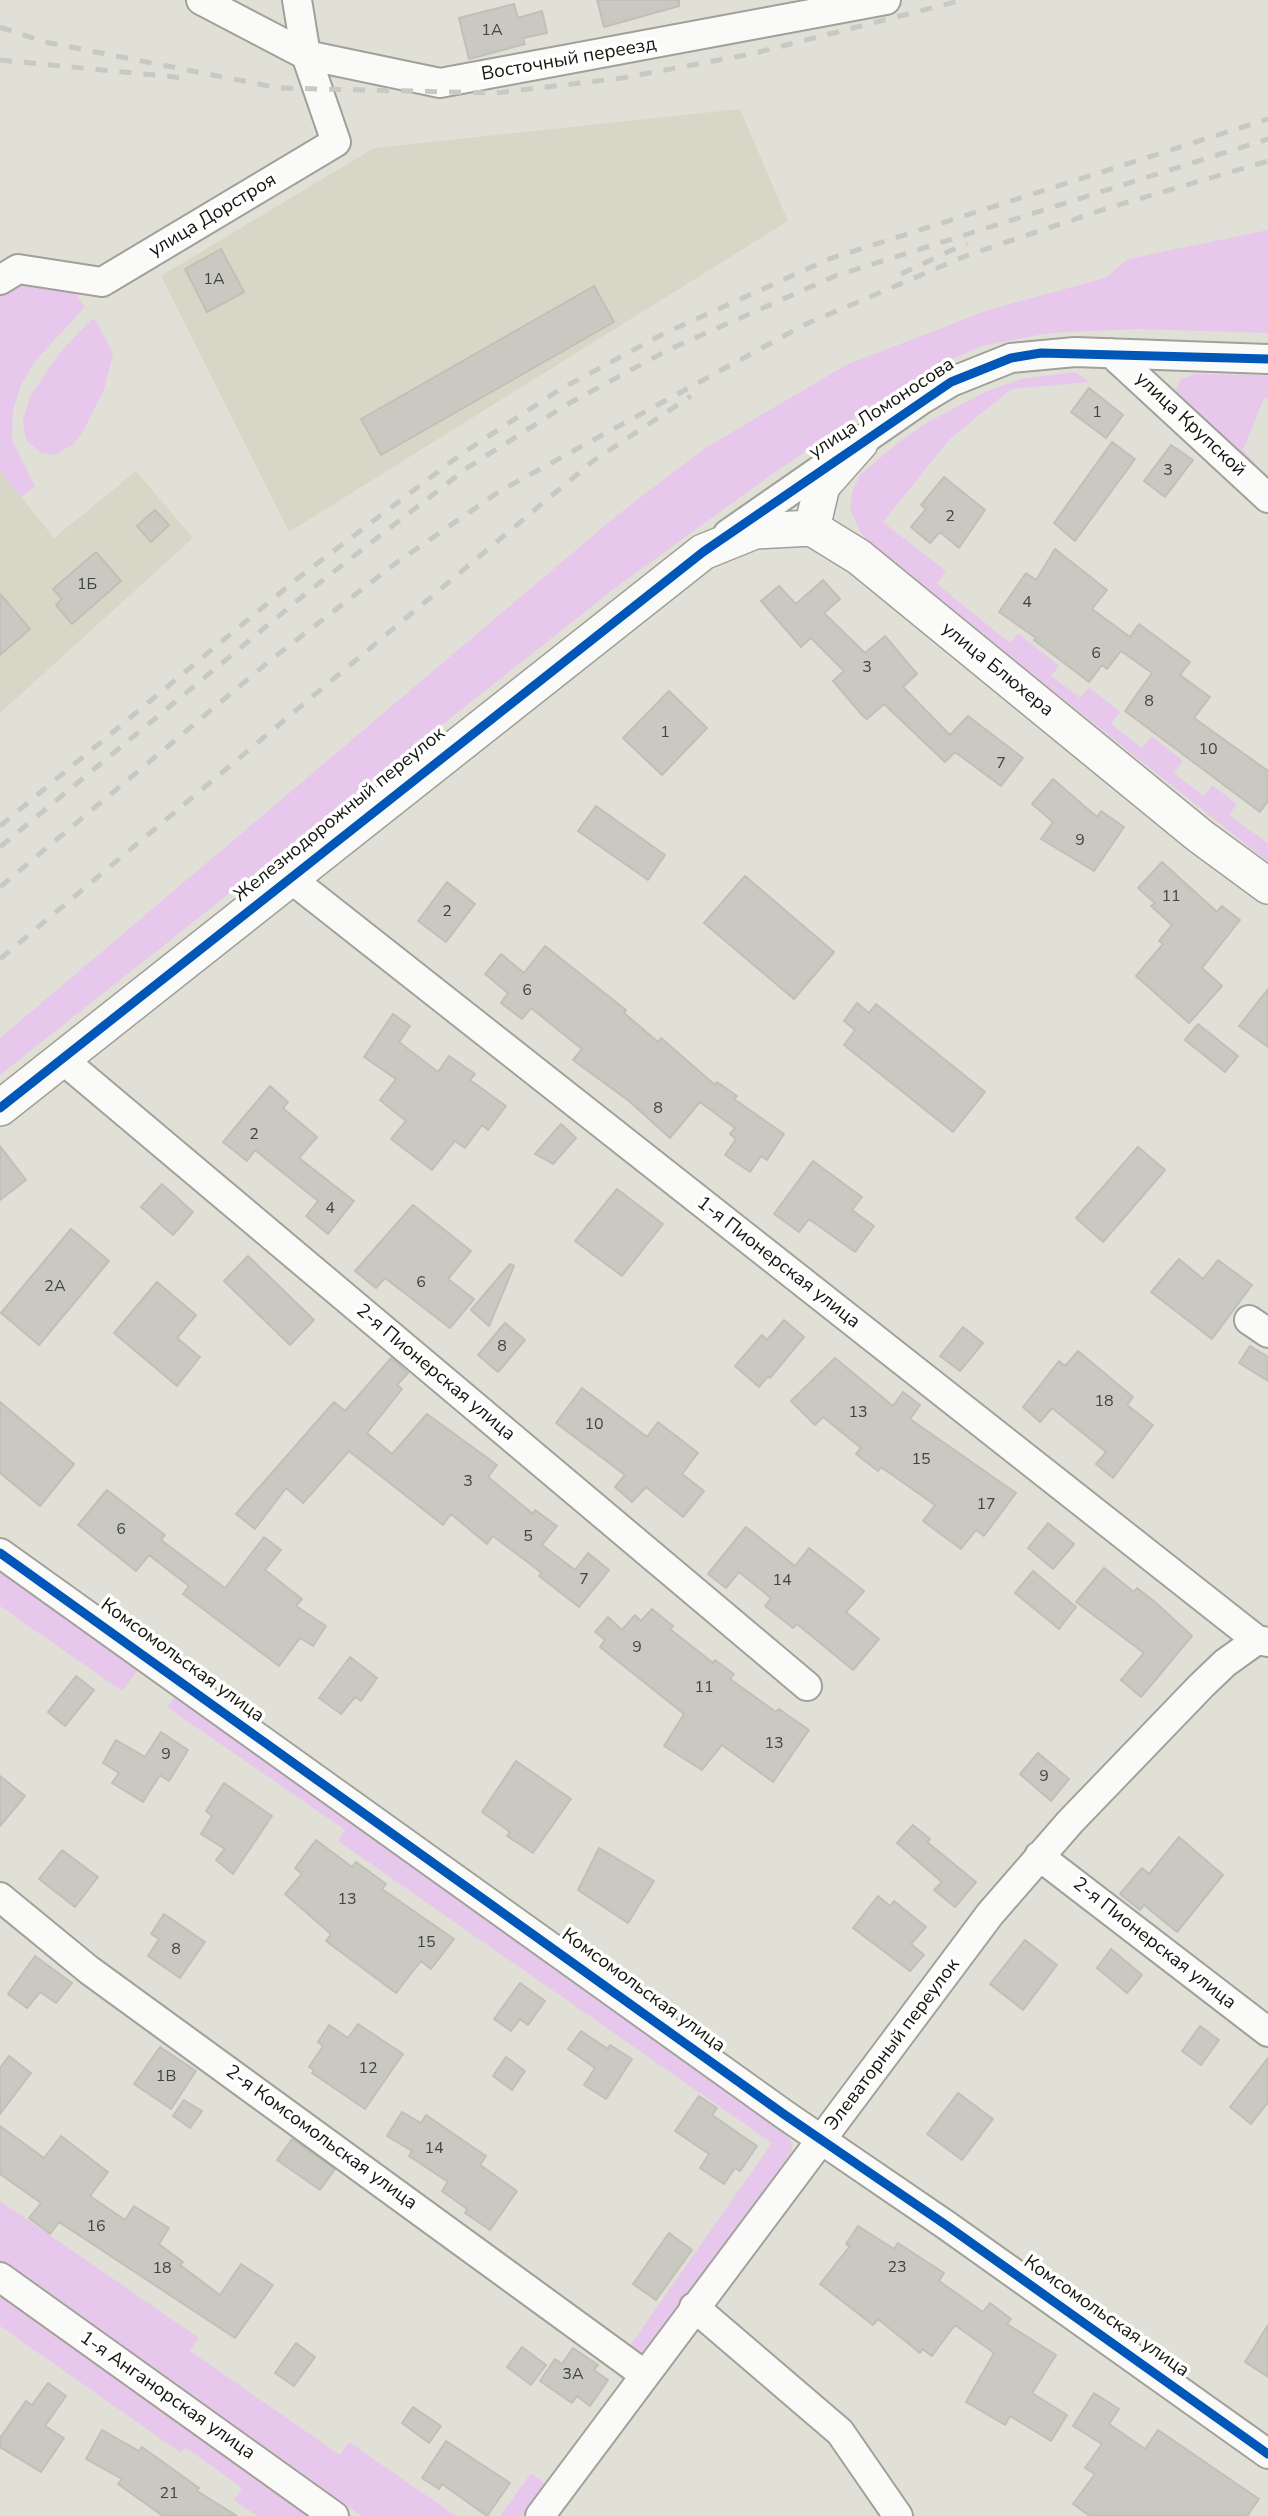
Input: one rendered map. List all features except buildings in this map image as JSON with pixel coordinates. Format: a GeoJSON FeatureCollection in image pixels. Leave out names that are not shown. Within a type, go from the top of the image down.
{"type":"FeatureCollection","features":[{"type":"Feature","properties":{"kind":"street","name":"Восточный переезд"},"geometry":{"type":"LineString","coordinates":[[201,0],[306,55],[440,83],[886,0]]}},
{"type":"Feature","properties":{"kind":"street"},"geometry":{"type":"LineString","coordinates":[[297,0],[306,55]]}},
{"type":"Feature","properties":{"kind":"street","name":"улица Дорстроя"},"geometry":{"type":"LineString","coordinates":[[0,280],[18,268],[102,282],[336,142],[306,55]]}},
{"type":"Feature","properties":{"kind":"street","name":"улица Ломоносова"},"geometry":{"type":"LineString","coordinates":[[703,552],[921,400],[980,368],[1011,358],[1041,353],[1268,359]]}},
{"type":"Feature","properties":{"kind":"street","name":"улица Крупской"},"geometry":{"type":"LineString","coordinates":[[1111,353],[1268,498]]}},
{"type":"Feature","properties":{"kind":"street"},"geometry":{"type":"LineString","coordinates":[[703,552],[755,531],[812,528],[821,486],[860,443]]}},
{"type":"Feature","properties":{"kind":"street","name":"улица Блюхера"},"geometry":{"type":"LineString","coordinates":[[812,528],[859,557],[1200,836],[1268,886]]}},
{"type":"Feature","properties":{"kind":"street","name":"Железнодорожный переулок"},"geometry":{"type":"LineString","coordinates":[[0,1108],[703,552]]}},
{"type":"Feature","properties":{"kind":"street","name":"1-я Пионерская улица"},"geometry":{"type":"LineString","coordinates":[[290,878],[1262,1641]]}},
{"type":"Feature","properties":{"kind":"street","name":"2-я Пионерская улица"},"geometry":{"type":"LineString","coordinates":[[62,1059],[807,1686]]}},
{"type":"Feature","properties":{"kind":"street","name":"Комсомольская улица"},"geometry":{"type":"LineString","coordinates":[[0,1553],[822,2140],[1268,2454]]}},
{"type":"Feature","properties":{"kind":"street","name":"Элеваторный переулок"},"geometry":{"type":"LineString","coordinates":[[540,2516],[990,1914],[1039,1856],[1201,1686],[1225,1663],[1262,1641]]}},
{"type":"Feature","properties":{"kind":"street","name":"2-я Пионерская улица"},"geometry":{"type":"LineString","coordinates":[[1039,1856],[1268,2032]]}},
{"type":"Feature","properties":{"kind":"street","name":"2-я Комсомольская улица"},"geometry":{"type":"LineString","coordinates":[[0,1897],[89,1970],[645,2375]]}},
{"type":"Feature","properties":{"kind":"street","name":"1-я Анганорская улица"},"geometry":{"type":"LineString","coordinates":[[0,2277],[334,2516]]}},
{"type":"Feature","properties":{"kind":"street"},"geometry":{"type":"LineString","coordinates":[[694,2307],[840,2432],[898,2516]]}},
{"type":"Feature","properties":{"kind":"shaded area"},"geometry":{"type":"Polygon","coordinates":[[[740,109],[788,221],[289,532],[161,276],[374,148],[740,109]]]}},
{"type":"Feature","properties":{"kind":"shaded area"},"geometry":{"type":"Polygon","coordinates":[[[1268,230],[1268,333],[1138,329],[1050,333],[981,346],[936,367],[875,404],[771,475],[615,588],[0,1075],[0,1038],[616,516],[707,447],[846,365],[988,310],[1105,278],[1128,259],[1268,230]]]}},
{"type":"Feature","properties":{"kind":"shaded area"},"geometry":{"type":"Polygon","coordinates":[[[56,280],[76,293],[85,307],[35,361],[21,385],[13,410],[12,440],[35,486],[21,497],[0,471],[0,292],[18,282],[56,280]]]}},
{"type":"Feature","properties":{"kind":"shaded area"},"geometry":{"type":"Polygon","coordinates":[[[95,319],[113,353],[104,390],[82,433],[73,444],[55,455],[41,453],[27,441],[24,431],[23,420],[30,396],[61,351],[95,319]]]}},
{"type":"Feature","properties":{"kind":"shaded area"},"geometry":{"type":"Polygon","coordinates":[[[1075,372],[1089,382],[1011,389],[949,440],[883,522],[946,571],[937,584],[1010,643],[1018,633],[1059,666],[1051,676],[1080,698],[1089,687],[1120,712],[1111,724],[1142,748],[1152,736],[1183,761],[1174,773],[1204,796],[1212,785],[1237,804],[1229,815],[1268,843],[1268,862],[871,546],[858,528],[850,508],[852,492],[860,475],[900,441],[928,422],[985,392],[1021,379],[1075,372]]]}},
{"type":"Feature","properties":{"kind":"shaded area"},"geometry":{"type":"Polygon","coordinates":[[[1195,374],[1268,375],[1268,398],[1264,398],[1243,450],[1268,478],[1174,395],[1181,379],[1195,374]]]}},
{"type":"Feature","properties":{"kind":"shaded area"},"geometry":{"type":"Polygon","coordinates":[[[0,471],[54,538],[136,471],[193,538],[0,713],[0,471]]]}},
{"type":"Feature","properties":{"kind":"shaded area"},"geometry":{"type":"Polygon","coordinates":[[[0,1572],[138,1670],[122,1691],[0,1606],[0,1572]]]}},
{"type":"Feature","properties":{"kind":"shaded area"},"geometry":{"type":"Polygon","coordinates":[[[175,1696],[429,1873],[785,2132],[791,2141],[793,2157],[645,2358],[629,2347],[772,2143],[338,1841],[345,1830],[167,1707],[175,1696]]]}},
{"type":"Feature","properties":{"kind":"shaded area"},"geometry":{"type":"Polygon","coordinates":[[[0,2201],[199,2338],[190,2351],[340,2455],[349,2442],[456,2516],[362,2516],[0,2264],[0,2201]]]}},
{"type":"Feature","properties":{"kind":"shaded area"},"geometry":{"type":"Polygon","coordinates":[[[0,2291],[307,2516],[257,2516],[234,2500],[242,2488],[185,2447],[181,2453],[0,2326],[0,2291]]]}},
{"type":"Feature","properties":{"kind":"shaded area"},"geometry":{"type":"Polygon","coordinates":[[[531,2473],[546,2484],[522,2516],[500,2516],[531,2473]]]}},
{"type":"Feature","properties":{"kind":"railway"},"geometry":{"type":"LineString","coordinates":[[0,27],[45,42],[279,88],[496,93],[622,78],[751,54],[963,0]]}},
{"type":"Feature","properties":{"kind":"railway"},"geometry":{"type":"LineString","coordinates":[[0,60],[185,78]]}},
{"type":"Feature","properties":{"kind":"railway"},"geometry":{"type":"LineString","coordinates":[[0,826],[298,578],[460,455],[559,390],[661,335],[829,259],[1268,119]]}},
{"type":"Feature","properties":{"kind":"railway"},"geometry":{"type":"LineString","coordinates":[[0,847],[309,591],[467,468],[566,405],[668,350],[835,276],[1268,139]]}},
{"type":"Feature","properties":{"kind":"railway"},"geometry":{"type":"LineString","coordinates":[[0,887],[272,659],[396,563],[500,491],[804,325],[968,255],[1108,208],[1268,161]]}},
{"type":"Feature","properties":{"kind":"railway"},"geometry":{"type":"LineString","coordinates":[[901,274],[967,243]]}},
{"type":"Feature","properties":{"kind":"railway"},"geometry":{"type":"LineString","coordinates":[[0,959],[593,461],[691,396]]}},
{"type":"Feature","properties":{"kind":"cycle path"},"geometry":{"type":"LineString","coordinates":[[0,1108],[703,552],[951,382],[1011,358],[1041,353],[1268,359]]}},
{"type":"Feature","properties":{"kind":"cycle path"},"geometry":{"type":"LineString","coordinates":[[0,1553],[785,2115],[946,2225],[1268,2454]]}}]}
